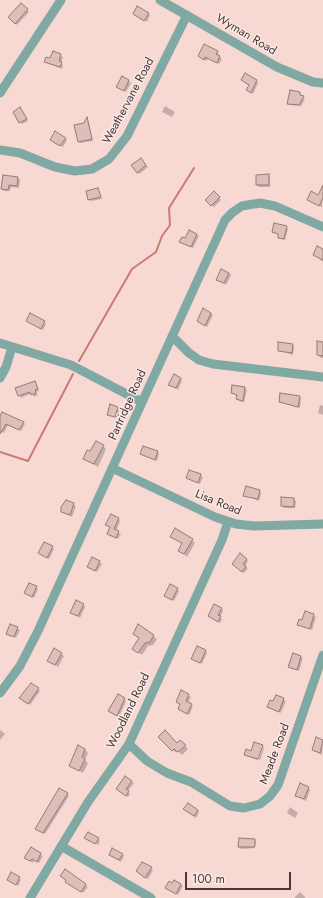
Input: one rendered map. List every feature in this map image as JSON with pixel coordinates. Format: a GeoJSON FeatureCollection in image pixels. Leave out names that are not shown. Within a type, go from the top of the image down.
{"type":"FeatureCollection","features":[{"type":"Feature","properties":{"kind":"street"},"geometry":{"type":"LineString","coordinates":[[0,93],[60,0]]}},
{"type":"Feature","properties":{"kind":"street","name":"Wyman Road"},"geometry":{"type":"LineString","coordinates":[[160,0],[277,67],[313,82],[323,83]]}},
{"type":"Feature","properties":{"kind":"street","name":"Weathervane Road"},"geometry":{"type":"LineString","coordinates":[[0,150],[20,153],[46,164],[75,171],[92,169],[109,160],[127,136],[187,15]]}},
{"type":"Feature","properties":{"kind":"street","name":"Partridge Road"},"geometry":{"type":"LineString","coordinates":[[0,693],[13,677],[27,655],[225,220],[233,212],[247,204],[265,204],[323,226]]}},
{"type":"Feature","properties":{"kind":"street"},"geometry":{"type":"LineString","coordinates":[[172,336],[189,353],[199,360],[213,364],[323,377]]}},
{"type":"Feature","properties":{"kind":"street"},"geometry":{"type":"LineString","coordinates":[[0,343],[80,370],[142,402]]}},
{"type":"Feature","properties":{"kind":"street"},"geometry":{"type":"LineString","coordinates":[[0,378],[6,367],[12,347]]}},
{"type":"Feature","properties":{"kind":"street","name":"Lisa Road"},"geometry":{"type":"LineString","coordinates":[[112,468],[228,522],[244,526],[323,524]]}},
{"type":"Feature","properties":{"kind":"street","name":"Woodland Road"},"geometry":{"type":"LineString","coordinates":[[30,898],[88,802],[129,744],[222,540],[228,522]]}},
{"type":"Feature","properties":{"kind":"street","name":"Meade Road"},"geometry":{"type":"LineString","coordinates":[[129,744],[147,761],[167,773],[191,782],[230,806],[244,808],[260,804],[270,796],[278,785],[323,656]]}},
{"type":"Feature","properties":{"kind":"street"},"geometry":{"type":"LineString","coordinates":[[61,846],[151,898]]}},
{"type":"Feature","properties":{"kind":"building"},"geometry":{"type":"Polygon","coordinates":[[[21,3],[28,9],[15,24],[8,17],[21,3]]]}},
{"type":"Feature","properties":{"kind":"building"},"geometry":{"type":"Polygon","coordinates":[[[137,6],[149,13],[144,21],[133,14],[137,6]]]}},
{"type":"Feature","properties":{"kind":"building"},"geometry":{"type":"Polygon","coordinates":[[[204,44],[218,51],[216,54],[220,56],[217,63],[205,57],[204,60],[198,56],[204,44]]]}},
{"type":"Feature","properties":{"kind":"building"},"geometry":{"type":"Polygon","coordinates":[[[53,51],[61,54],[59,61],[62,62],[60,67],[44,62],[46,57],[50,58],[53,51]]]}},
{"type":"Feature","properties":{"kind":"building"},"geometry":{"type":"Polygon","coordinates":[[[245,73],[257,80],[251,93],[246,90],[249,85],[241,80],[245,73]]]}},
{"type":"Feature","properties":{"kind":"building"},"geometry":{"type":"Polygon","coordinates":[[[122,76],[129,80],[124,91],[116,87],[122,76]]]}},
{"type":"Feature","properties":{"kind":"building"},"geometry":{"type":"Polygon","coordinates":[[[290,90],[300,92],[300,95],[304,96],[299,105],[287,104],[290,90]]]}},
{"type":"Feature","properties":{"kind":"building"},"geometry":{"type":"Polygon","coordinates":[[[20,107],[27,119],[19,123],[13,112],[20,107]]]}},
{"type":"Feature","properties":{"kind":"building"},"geometry":{"type":"Polygon","coordinates":[[[87,117],[92,139],[78,142],[74,125],[84,123],[87,117]]]}},
{"type":"Feature","properties":{"kind":"building"},"geometry":{"type":"Polygon","coordinates":[[[55,131],[66,138],[60,146],[50,140],[55,131]]]}},
{"type":"Feature","properties":{"kind":"building"},"geometry":{"type":"Polygon","coordinates":[[[141,158],[146,165],[137,173],[131,165],[141,158]]]}},
{"type":"Feature","properties":{"kind":"building"},"geometry":{"type":"Polygon","coordinates":[[[269,174],[269,185],[256,185],[256,175],[269,174]]]}},
{"type":"Feature","properties":{"kind":"building"},"geometry":{"type":"Polygon","coordinates":[[[3,175],[18,177],[17,186],[9,185],[8,190],[1,189],[3,175]]]}},
{"type":"Feature","properties":{"kind":"building"},"geometry":{"type":"Polygon","coordinates":[[[323,185],[323,198],[319,206],[307,200],[311,191],[318,195],[323,185]]]}},
{"type":"Feature","properties":{"kind":"building"},"geometry":{"type":"Polygon","coordinates":[[[98,188],[101,197],[88,200],[86,191],[98,188]]]}},
{"type":"Feature","properties":{"kind":"building"},"geometry":{"type":"Polygon","coordinates":[[[214,191],[220,197],[211,206],[205,200],[214,191]]]}},
{"type":"Feature","properties":{"kind":"building"},"geometry":{"type":"Polygon","coordinates":[[[274,223],[287,226],[284,239],[278,238],[278,234],[272,232],[274,223]]]}},
{"type":"Feature","properties":{"kind":"building"},"geometry":{"type":"Polygon","coordinates":[[[189,230],[197,234],[191,247],[179,242],[182,237],[185,238],[189,230]]]}},
{"type":"Feature","properties":{"kind":"building"},"geometry":{"type":"Polygon","coordinates":[[[317,246],[323,249],[323,260],[313,255],[317,246]]]}},
{"type":"Feature","properties":{"kind":"building"},"geometry":{"type":"Polygon","coordinates":[[[221,269],[229,273],[224,283],[216,280],[221,269]]]}},
{"type":"Feature","properties":{"kind":"building"},"geometry":{"type":"Polygon","coordinates":[[[203,308],[211,313],[205,326],[197,321],[203,308]]]}},
{"type":"Feature","properties":{"kind":"building"},"geometry":{"type":"Polygon","coordinates":[[[30,313],[45,321],[41,329],[26,321],[30,313]]]}},
{"type":"Feature","properties":{"kind":"building"},"geometry":{"type":"Polygon","coordinates":[[[317,341],[323,342],[323,356],[317,355],[317,341]]]}},
{"type":"Feature","properties":{"kind":"building"},"geometry":{"type":"Polygon","coordinates":[[[278,342],[293,344],[292,353],[278,351],[278,342]]]}},
{"type":"Feature","properties":{"kind":"building"},"geometry":{"type":"Polygon","coordinates":[[[174,374],[181,378],[176,388],[168,385],[174,374]]]}},
{"type":"Feature","properties":{"kind":"building"},"geometry":{"type":"Polygon","coordinates":[[[35,381],[38,389],[35,390],[36,393],[31,395],[30,392],[18,396],[15,388],[35,381]]]}},
{"type":"Feature","properties":{"kind":"building"},"geometry":{"type":"Polygon","coordinates":[[[232,385],[245,387],[243,401],[236,399],[237,395],[231,393],[232,385]]]}},
{"type":"Feature","properties":{"kind":"building"},"geometry":{"type":"Polygon","coordinates":[[[280,393],[300,396],[298,407],[279,402],[280,393]]]}},
{"type":"Feature","properties":{"kind":"building"},"geometry":{"type":"Polygon","coordinates":[[[110,404],[118,407],[115,417],[107,415],[110,404]]]}},
{"type":"Feature","properties":{"kind":"building"},"geometry":{"type":"Polygon","coordinates":[[[2,412],[24,422],[19,430],[6,424],[0,434],[0,416],[2,412]]]}},
{"type":"Feature","properties":{"kind":"building"},"geometry":{"type":"Polygon","coordinates":[[[96,441],[104,445],[94,464],[83,459],[87,450],[90,451],[96,441]]]}},
{"type":"Feature","properties":{"kind":"building"},"geometry":{"type":"Polygon","coordinates":[[[143,446],[158,451],[155,460],[140,454],[143,446]]]}},
{"type":"Feature","properties":{"kind":"building"},"geometry":{"type":"Polygon","coordinates":[[[189,470],[201,474],[198,483],[186,478],[189,470]]]}},
{"type":"Feature","properties":{"kind":"building"},"geometry":{"type":"Polygon","coordinates":[[[246,486],[260,490],[258,499],[243,496],[246,486]]]}},
{"type":"Feature","properties":{"kind":"building"},"geometry":{"type":"Polygon","coordinates":[[[281,497],[294,498],[294,507],[281,506],[281,497]]]}},
{"type":"Feature","properties":{"kind":"building"},"geometry":{"type":"Polygon","coordinates":[[[66,500],[74,503],[70,515],[61,512],[61,507],[66,500]]]}},
{"type":"Feature","properties":{"kind":"building"},"geometry":{"type":"Polygon","coordinates":[[[111,514],[119,518],[114,529],[119,531],[116,538],[107,534],[110,527],[105,525],[111,514]]]}},
{"type":"Feature","properties":{"kind":"building"},"geometry":{"type":"Polygon","coordinates":[[[175,528],[193,539],[184,554],[178,551],[182,543],[170,537],[175,528]]]}},
{"type":"Feature","properties":{"kind":"building"},"geometry":{"type":"Polygon","coordinates":[[[44,542],[53,546],[47,558],[38,553],[44,542]]]}},
{"type":"Feature","properties":{"kind":"building"},"geometry":{"type":"Polygon","coordinates":[[[240,553],[247,559],[243,564],[246,566],[242,572],[232,564],[240,553]]]}},
{"type":"Feature","properties":{"kind":"building"},"geometry":{"type":"Polygon","coordinates":[[[92,557],[100,561],[95,571],[87,567],[92,557]]]}},
{"type":"Feature","properties":{"kind":"building"},"geometry":{"type":"Polygon","coordinates":[[[29,583],[37,586],[32,597],[24,593],[29,583]]]}},
{"type":"Feature","properties":{"kind":"building"},"geometry":{"type":"Polygon","coordinates":[[[170,584],[178,588],[172,600],[164,596],[170,584]]]}},
{"type":"Feature","properties":{"kind":"building"},"geometry":{"type":"Polygon","coordinates":[[[76,600],[84,604],[78,616],[70,613],[76,600]]]}},
{"type":"Feature","properties":{"kind":"building"},"geometry":{"type":"Polygon","coordinates":[[[214,604],[222,608],[218,615],[221,616],[218,622],[208,616],[214,604]]]}},
{"type":"Feature","properties":{"kind":"building"},"geometry":{"type":"Polygon","coordinates":[[[305,611],[314,614],[310,629],[297,625],[299,619],[302,620],[305,611]]]}},
{"type":"Feature","properties":{"kind":"building"},"geometry":{"type":"Polygon","coordinates":[[[10,624],[18,627],[14,637],[6,634],[10,624]]]}},
{"type":"Feature","properties":{"kind":"building"},"geometry":{"type":"Polygon","coordinates":[[[138,624],[154,635],[150,642],[145,643],[138,653],[132,649],[139,638],[133,634],[138,624]]]}},
{"type":"Feature","properties":{"kind":"building"},"geometry":{"type":"Polygon","coordinates":[[[197,646],[206,650],[200,663],[191,659],[197,646]]]}},
{"type":"Feature","properties":{"kind":"building"},"geometry":{"type":"Polygon","coordinates":[[[54,648],[62,653],[55,665],[47,661],[54,648]]]}},
{"type":"Feature","properties":{"kind":"building"},"geometry":{"type":"Polygon","coordinates":[[[293,653],[301,656],[297,670],[288,667],[293,653]]]}},
{"type":"Feature","properties":{"kind":"building"},"geometry":{"type":"Polygon","coordinates":[[[31,683],[39,688],[28,704],[19,698],[31,683]]]}},
{"type":"Feature","properties":{"kind":"building"},"geometry":{"type":"Polygon","coordinates":[[[181,690],[189,694],[186,701],[192,704],[187,714],[178,709],[180,704],[176,702],[181,690]]]}},
{"type":"Feature","properties":{"kind":"building"},"geometry":{"type":"Polygon","coordinates":[[[118,694],[125,698],[117,716],[108,711],[118,694]]]}},
{"type":"Feature","properties":{"kind":"building"},"geometry":{"type":"Polygon","coordinates":[[[276,695],[284,698],[279,712],[267,707],[270,700],[273,701],[276,695]]]}},
{"type":"Feature","properties":{"kind":"building"},"geometry":{"type":"Polygon","coordinates":[[[165,730],[177,743],[180,740],[186,745],[178,752],[174,749],[172,751],[158,737],[165,730]]]}},
{"type":"Feature","properties":{"kind":"building"},"geometry":{"type":"Polygon","coordinates":[[[316,737],[323,740],[320,753],[312,750],[316,737]]]}},
{"type":"Feature","properties":{"kind":"building"},"geometry":{"type":"Polygon","coordinates":[[[254,742],[263,745],[258,759],[244,755],[246,749],[251,751],[254,742]]]}},
{"type":"Feature","properties":{"kind":"building"},"geometry":{"type":"Polygon","coordinates":[[[78,745],[85,749],[82,757],[85,759],[79,771],[69,766],[78,745]]]}},
{"type":"Feature","properties":{"kind":"building"},"geometry":{"type":"Polygon","coordinates":[[[125,776],[132,781],[126,789],[129,791],[126,796],[116,789],[125,776]]]}},
{"type":"Feature","properties":{"kind":"building"},"geometry":{"type":"Polygon","coordinates":[[[300,783],[309,787],[304,799],[295,796],[300,783]]]}},
{"type":"Feature","properties":{"kind":"building"},"geometry":{"type":"Polygon","coordinates":[[[59,788],[68,793],[43,833],[35,829],[59,788]]]}},
{"type":"Feature","properties":{"kind":"building"},"geometry":{"type":"Polygon","coordinates":[[[188,803],[198,810],[194,816],[183,809],[188,803]]]}},
{"type":"Feature","properties":{"kind":"building"},"geometry":{"type":"Polygon","coordinates":[[[88,832],[99,838],[95,844],[84,838],[88,832]]]}},
{"type":"Feature","properties":{"kind":"building"},"geometry":{"type":"Polygon","coordinates":[[[239,838],[255,839],[254,847],[238,847],[239,838]]]}},
{"type":"Feature","properties":{"kind":"building"},"geometry":{"type":"Polygon","coordinates":[[[31,847],[41,853],[37,862],[32,859],[30,861],[24,858],[31,847]]]}},
{"type":"Feature","properties":{"kind":"building"},"geometry":{"type":"Polygon","coordinates":[[[112,848],[123,854],[119,860],[109,855],[112,848]]]}},
{"type":"Feature","properties":{"kind":"building"},"geometry":{"type":"Polygon","coordinates":[[[142,862],[152,867],[145,878],[136,871],[142,862]]]}},
{"type":"Feature","properties":{"kind":"building"},"geometry":{"type":"Polygon","coordinates":[[[65,869],[86,884],[81,892],[65,882],[66,880],[60,876],[65,869]]]}},
{"type":"Feature","properties":{"kind":"building"},"geometry":{"type":"Polygon","coordinates":[[[11,872],[20,877],[16,885],[7,880],[11,872]]]}},
{"type":"Feature","properties":{"kind":"building"},"geometry":{"type":"Polygon","coordinates":[[[174,880],[181,884],[176,894],[165,888],[169,881],[172,883],[174,880]]]}},
{"type":"Feature","properties":{"kind":"waterway"},"geometry":{"type":"LineString","coordinates":[[79,361],[132,269],[156,252],[162,236],[170,225],[169,208],[194,168]]}},
{"type":"Feature","properties":{"kind":"waterway"},"geometry":{"type":"LineString","coordinates":[[0,452],[28,461],[73,374]]}}]}
